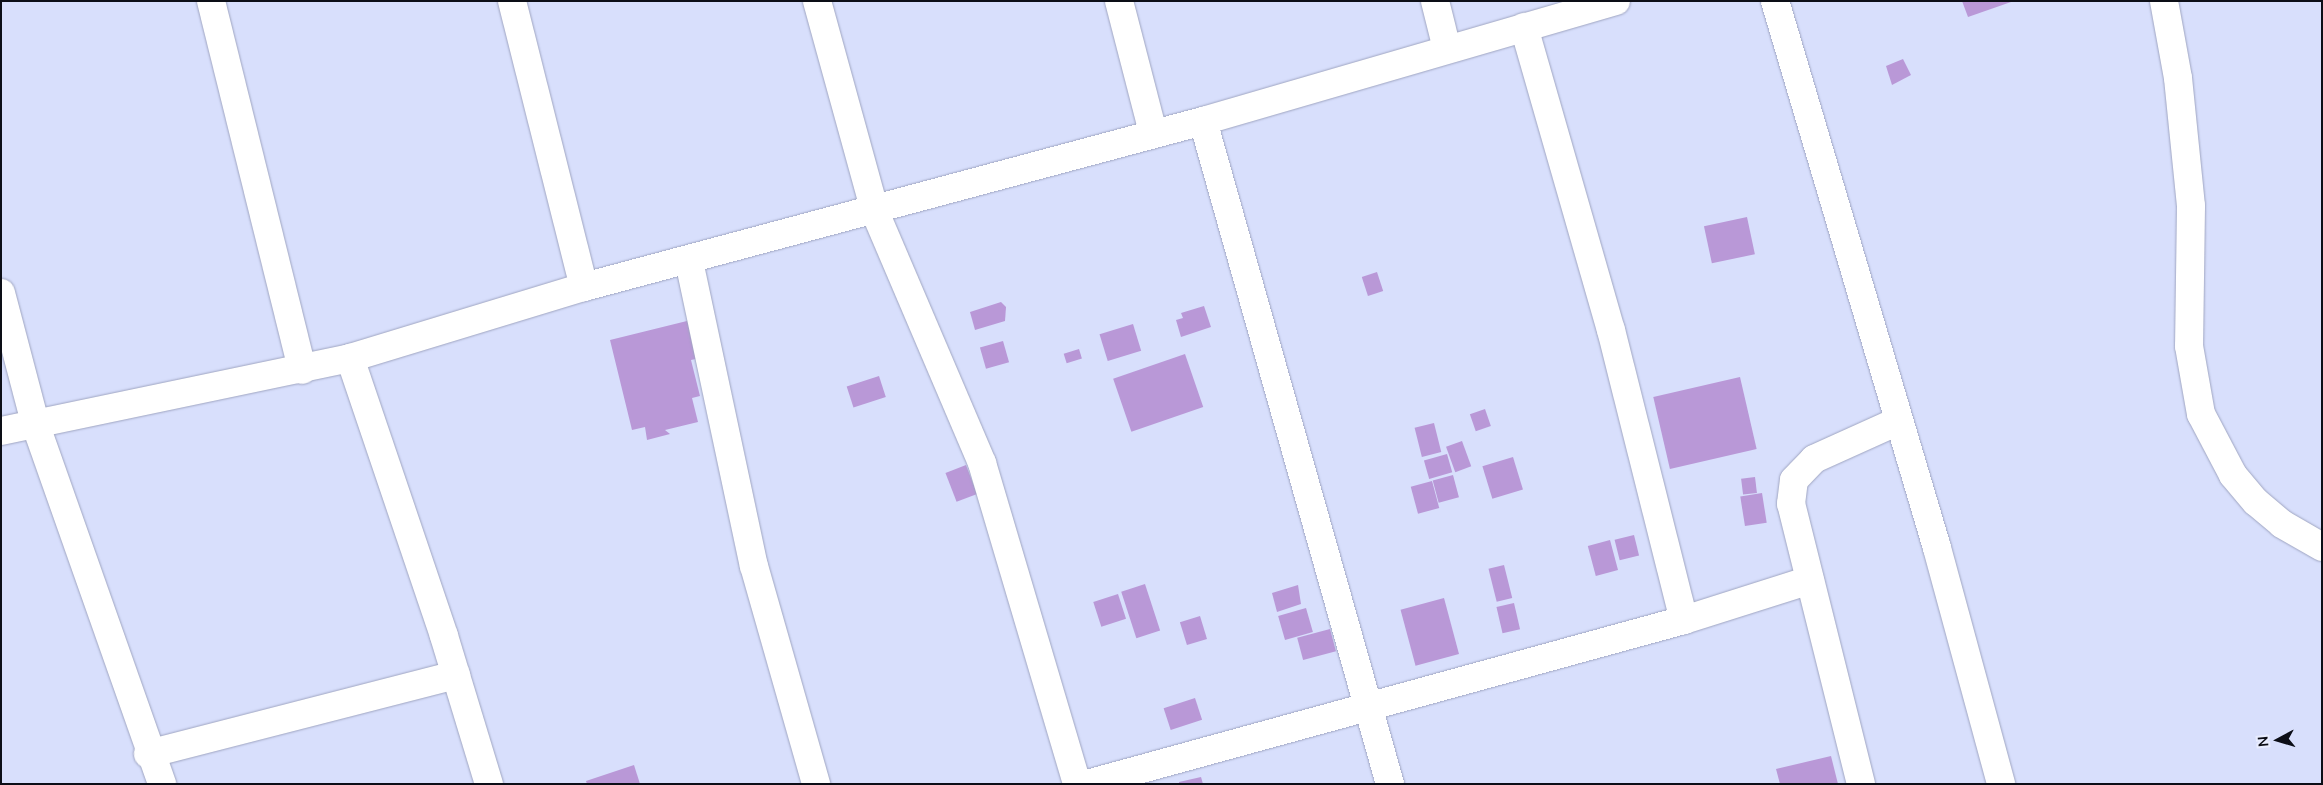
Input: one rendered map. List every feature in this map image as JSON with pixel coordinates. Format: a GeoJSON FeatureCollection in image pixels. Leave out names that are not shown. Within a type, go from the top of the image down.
{"type":"FeatureCollection","features":[{"type":"Feature","properties":{"kind":"street"},"geometry":{"type":"LineString","coordinates":[[211,1],[302,370]]}},
{"type":"Feature","properties":{"kind":"street"},"geometry":{"type":"LineString","coordinates":[[512,1],[584,287]]}},
{"type":"Feature","properties":{"kind":"street"},"geometry":{"type":"LineString","coordinates":[[817,1],[875,212],[982,463],[1077,784]]}},
{"type":"Feature","properties":{"kind":"street"},"geometry":{"type":"LineString","coordinates":[[1119,1],[1153,132]]}},
{"type":"Feature","properties":{"kind":"street"},"geometry":{"type":"LineString","coordinates":[[1435,1],[1447,49]]}},
{"type":"Feature","properties":{"kind":"street"},"geometry":{"type":"LineString","coordinates":[[1,431],[302,370],[350,358],[584,287],[875,212],[1153,132],[1203,121],[1616,1]]}},
{"type":"Feature","properties":{"kind":"street"},"geometry":{"type":"LineString","coordinates":[[1775,1],[1896,422],[1937,548],[2001,784]]}},
{"type":"Feature","properties":{"kind":"street"},"geometry":{"type":"LineString","coordinates":[[2164,1],[2178,78],[2191,206],[2189,346],[2201,414],[2233,475],[2256,502],[2282,524],[2322,548]]}},
{"type":"Feature","properties":{"kind":"street"},"geometry":{"type":"LineString","coordinates":[[1524,27],[1611,330],[1684,620]]}},
{"type":"Feature","properties":{"kind":"street"},"geometry":{"type":"LineString","coordinates":[[1203,121],[1390,784]]}},
{"type":"Feature","properties":{"kind":"street"},"geometry":{"type":"LineString","coordinates":[[689,261],[754,566],[816,784]]}},
{"type":"Feature","properties":{"kind":"street"},"geometry":{"type":"LineString","coordinates":[[1,293],[36,423],[148,754],[162,784]]}},
{"type":"Feature","properties":{"kind":"street"},"geometry":{"type":"LineString","coordinates":[[350,358],[456,675],[488,784]]}},
{"type":"Feature","properties":{"kind":"street"},"geometry":{"type":"LineString","coordinates":[[1861,784],[1791,504],[1794,480],[1814,458],[1896,422]]}},
{"type":"Feature","properties":{"kind":"street"},"geometry":{"type":"LineString","coordinates":[[1087,784],[1684,620],[1810,580]]}},
{"type":"Feature","properties":{"kind":"street"},"geometry":{"type":"LineString","coordinates":[[148,754],[456,675]]}},
{"type":"Feature","properties":{"kind":"building"},"geometry":{"type":"Polygon","coordinates":[[[1962,1],[2011,1],[2011,2],[1968,17],[1962,1]]]}},
{"type":"Feature","properties":{"kind":"building"},"geometry":{"type":"Polygon","coordinates":[[[1903,59],[1911,75],[1892,85],[1886,66],[1903,59]]]}},
{"type":"Feature","properties":{"kind":"building"},"geometry":{"type":"Polygon","coordinates":[[[1747,217],[1755,254],[1712,263],[1704,226],[1747,217]]]}},
{"type":"Feature","properties":{"kind":"building"},"geometry":{"type":"Polygon","coordinates":[[[1377,272],[1383,291],[1368,296],[1362,277],[1377,272]]]}},
{"type":"Feature","properties":{"kind":"building"},"geometry":{"type":"Polygon","coordinates":[[[1001,302],[1006,307],[1005,321],[975,330],[970,312],[1001,302]]]}},
{"type":"Feature","properties":{"kind":"building"},"geometry":{"type":"Polygon","coordinates":[[[1204,306],[1211,327],[1181,337],[1176,320],[1183,318],[1181,313],[1204,306]]]}},
{"type":"Feature","properties":{"kind":"building"},"geometry":{"type":"Polygon","coordinates":[[[695,319],[704,357],[691,360],[700,396],[692,398],[698,422],[665,430],[670,434],[647,440],[645,427],[632,430],[610,340],[695,319]]]}},
{"type":"Feature","properties":{"kind":"building"},"geometry":{"type":"Polygon","coordinates":[[[1133,324],[1141,351],[1108,361],[1100,334],[1133,324]]]}},
{"type":"Feature","properties":{"kind":"building"},"geometry":{"type":"Polygon","coordinates":[[[1003,341],[1009,362],[986,369],[980,348],[1003,341]]]}},
{"type":"Feature","properties":{"kind":"building"},"geometry":{"type":"Polygon","coordinates":[[[1079,349],[1082,359],[1067,363],[1064,354],[1079,349]]]}},
{"type":"Feature","properties":{"kind":"building"},"geometry":{"type":"Polygon","coordinates":[[[1185,354],[1203,407],[1131,432],[1113,379],[1185,354]]]}},
{"type":"Feature","properties":{"kind":"building"},"geometry":{"type":"Polygon","coordinates":[[[879,376],[886,397],[853,407],[847,387],[879,376]]]}},
{"type":"Feature","properties":{"kind":"building"},"geometry":{"type":"Polygon","coordinates":[[[1740,377],[1757,449],[1670,469],[1653,397],[1740,377]]]}},
{"type":"Feature","properties":{"kind":"building"},"geometry":{"type":"Polygon","coordinates":[[[1485,409],[1491,426],[1476,431],[1470,414],[1485,409]]]}},
{"type":"Feature","properties":{"kind":"building"},"geometry":{"type":"Polygon","coordinates":[[[1434,423],[1441,452],[1422,457],[1415,428],[1434,423]]]}},
{"type":"Feature","properties":{"kind":"building"},"geometry":{"type":"Polygon","coordinates":[[[1462,441],[1471,466],[1455,472],[1446,447],[1462,441]]]}},
{"type":"Feature","properties":{"kind":"building"},"geometry":{"type":"Polygon","coordinates":[[[1447,454],[1452,472],[1429,479],[1424,461],[1447,454]]]}},
{"type":"Feature","properties":{"kind":"building"},"geometry":{"type":"Polygon","coordinates":[[[1513,457],[1523,490],[1492,499],[1482,466],[1513,457]]]}},
{"type":"Feature","properties":{"kind":"building"},"geometry":{"type":"Polygon","coordinates":[[[966,465],[977,494],[957,502],[945,473],[966,465]]]}},
{"type":"Feature","properties":{"kind":"building"},"geometry":{"type":"Polygon","coordinates":[[[1453,475],[1459,497],[1439,503],[1433,480],[1453,475]]]}},
{"type":"Feature","properties":{"kind":"building"},"geometry":{"type":"Polygon","coordinates":[[[1755,477],[1757,493],[1743,495],[1741,479],[1755,477]]]}},
{"type":"Feature","properties":{"kind":"building"},"geometry":{"type":"Polygon","coordinates":[[[1432,481],[1439,508],[1418,514],[1411,487],[1432,481]]]}},
{"type":"Feature","properties":{"kind":"building"},"geometry":{"type":"Polygon","coordinates":[[[1762,493],[1767,523],[1745,526],[1740,496],[1762,493]]]}},
{"type":"Feature","properties":{"kind":"building"},"geometry":{"type":"Polygon","coordinates":[[[1634,535],[1639,555],[1620,560],[1615,540],[1634,535]]]}},
{"type":"Feature","properties":{"kind":"building"},"geometry":{"type":"Polygon","coordinates":[[[1610,540],[1618,570],[1596,576],[1588,546],[1610,540]]]}},
{"type":"Feature","properties":{"kind":"building"},"geometry":{"type":"Polygon","coordinates":[[[1504,565],[1512,598],[1497,602],[1488,569],[1504,565]]]}},
{"type":"Feature","properties":{"kind":"building"},"geometry":{"type":"Polygon","coordinates":[[[1145,584],[1160,631],[1136,638],[1121,592],[1145,584]]]}},
{"type":"Feature","properties":{"kind":"building"},"geometry":{"type":"Polygon","coordinates":[[[1298,585],[1301,604],[1277,612],[1272,593],[1298,585]]]}},
{"type":"Feature","properties":{"kind":"building"},"geometry":{"type":"Polygon","coordinates":[[[1118,594],[1126,619],[1101,627],[1093,602],[1118,594]]]}},
{"type":"Feature","properties":{"kind":"building"},"geometry":{"type":"Polygon","coordinates":[[[1444,598],[1459,654],[1416,666],[1401,610],[1444,598]]]}},
{"type":"Feature","properties":{"kind":"building"},"geometry":{"type":"Polygon","coordinates":[[[1514,603],[1520,629],[1503,633],[1496,607],[1514,603]]]}},
{"type":"Feature","properties":{"kind":"building"},"geometry":{"type":"Polygon","coordinates":[[[1306,608],[1313,632],[1285,640],[1278,616],[1306,608]]]}},
{"type":"Feature","properties":{"kind":"building"},"geometry":{"type":"Polygon","coordinates":[[[1200,616],[1207,639],[1187,645],[1180,622],[1200,616]]]}},
{"type":"Feature","properties":{"kind":"building"},"geometry":{"type":"Polygon","coordinates":[[[1330,629],[1336,651],[1303,660],[1297,638],[1330,629]]]}},
{"type":"Feature","properties":{"kind":"building"},"geometry":{"type":"Polygon","coordinates":[[[1195,698],[1202,720],[1171,730],[1164,708],[1195,698]]]}},
{"type":"Feature","properties":{"kind":"building"},"geometry":{"type":"Polygon","coordinates":[[[1831,756],[1838,784],[1780,784],[1776,769],[1831,756]]]}},
{"type":"Feature","properties":{"kind":"building"},"geometry":{"type":"Polygon","coordinates":[[[634,765],[640,784],[587,784],[586,781],[634,765]]]}},
{"type":"Feature","properties":{"kind":"building"},"geometry":{"type":"Polygon","coordinates":[[[1201,777],[1203,784],[1179,784],[1179,782],[1201,777]]]}}]}
